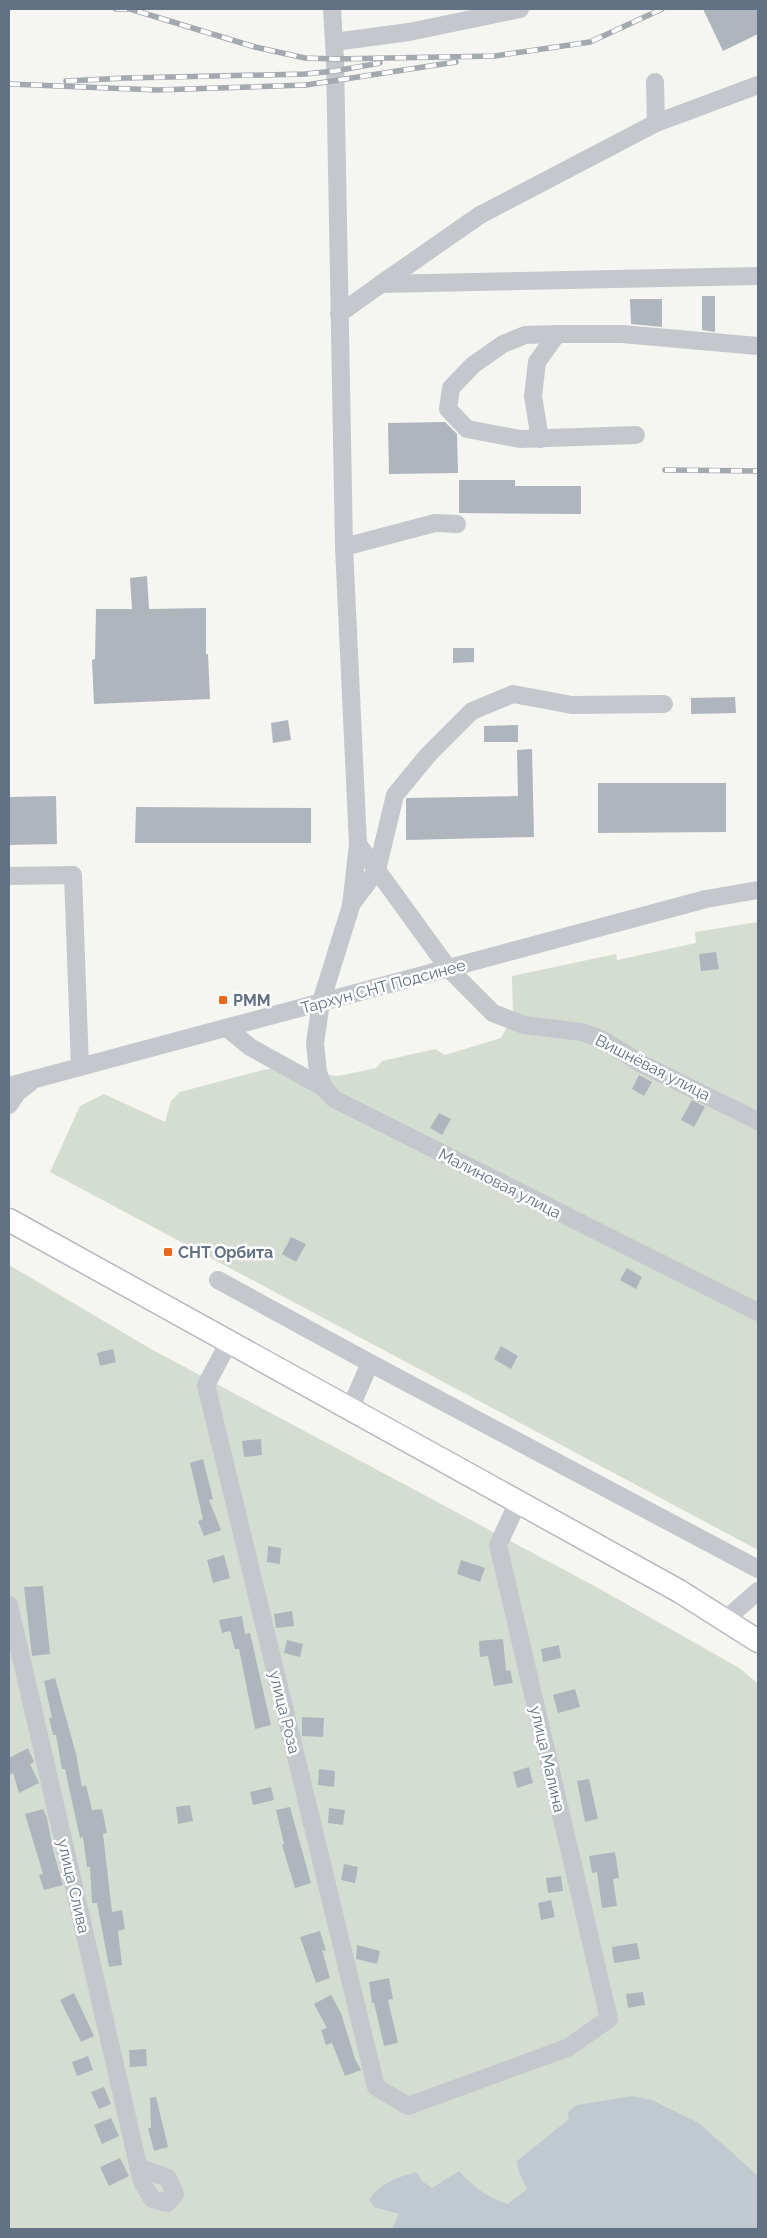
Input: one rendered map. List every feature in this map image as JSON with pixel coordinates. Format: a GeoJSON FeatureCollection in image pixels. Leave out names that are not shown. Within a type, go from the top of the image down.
{"type":"FeatureCollection","features":[{"type":"Feature","properties":{"kind":"main road"},"geometry":{"type":"LineString","coordinates":[[9,1220],[518,1502],[726,1619],[758,1641]]}},
{"type":"Feature","properties":{"kind":"street"},"geometry":{"type":"LineString","coordinates":[[324,1088],[318,1072],[315,1043],[321,1002],[351,906],[358,844],[344,547],[332,9]]}},
{"type":"Feature","properties":{"kind":"street"},"geometry":{"type":"LineString","coordinates":[[334,42],[408,32],[520,9]]}},
{"type":"Feature","properties":{"kind":"street"},"geometry":{"type":"LineString","coordinates":[[655,82],[656,123]]}},
{"type":"Feature","properties":{"kind":"street"},"geometry":{"type":"LineString","coordinates":[[339,314],[480,215],[656,123],[758,85]]}},
{"type":"Feature","properties":{"kind":"street"},"geometry":{"type":"LineString","coordinates":[[381,284],[758,276]]}},
{"type":"Feature","properties":{"kind":"street"},"geometry":{"type":"LineString","coordinates":[[540,439],[533,396],[537,362],[557,334]]}},
{"type":"Feature","properties":{"kind":"street"},"geometry":{"type":"LineString","coordinates":[[636,435],[520,440],[467,429],[448,409],[451,388],[473,365],[503,344],[525,335],[622,334],[758,346]]}},
{"type":"Feature","properties":{"kind":"street"},"geometry":{"type":"LineString","coordinates":[[344,547],[434,523],[456,524]]}},
{"type":"Feature","properties":{"kind":"street"},"geometry":{"type":"LineString","coordinates":[[351,906],[377,870],[395,795],[428,755],[472,711],[513,694],[572,705],[664,704]]}},
{"type":"Feature","properties":{"kind":"street","name":"Вишнёвая улица"},"geometry":{"type":"LineString","coordinates":[[358,844],[448,968],[499,1017],[524,1025],[582,1032],[603,1040],[642,1064],[758,1120]]}},
{"type":"Feature","properties":{"kind":"street"},"geometry":{"type":"LineString","coordinates":[[9,876],[73,875],[80,1067]]}},
{"type":"Feature","properties":{"kind":"street","name":"Тархун СНТ Подсинее"},"geometry":{"type":"LineString","coordinates":[[9,1086],[706,899],[758,890]]}},
{"type":"Feature","properties":{"kind":"street","name":"Малиновая улица"},"geometry":{"type":"LineString","coordinates":[[227,1028],[250,1047],[324,1088],[334,1099],[758,1312]]}},
{"type":"Feature","properties":{"kind":"street"},"geometry":{"type":"LineString","coordinates":[[9,1105],[17,1093],[35,1079]]}},
{"type":"Feature","properties":{"kind":"street"},"geometry":{"type":"LineString","coordinates":[[218,1280],[758,1569]]}},
{"type":"Feature","properties":{"kind":"street","name":"улица Роза"},"geometry":{"type":"LineString","coordinates":[[229,1342],[206,1385],[376,2087],[408,2106],[567,2048],[609,2019]]}},
{"type":"Feature","properties":{"kind":"street"},"geometry":{"type":"LineString","coordinates":[[350,1409],[370,1363]]}},
{"type":"Feature","properties":{"kind":"street","name":"улица Малина"},"geometry":{"type":"LineString","coordinates":[[518,1502],[498,1545],[609,2019]]}},
{"type":"Feature","properties":{"kind":"street"},"geometry":{"type":"LineString","coordinates":[[726,1619],[758,1591]]}},
{"type":"Feature","properties":{"kind":"street","name":"улица Слива"},"geometry":{"type":"LineString","coordinates":[[9,1605],[138,2167]]}},
{"type":"Feature","properties":{"kind":"shaded area"},"geometry":{"type":"Polygon","coordinates":[[[758,922],[758,1550],[50,1172],[80,1106],[104,1094],[165,1122],[171,1101],[180,1092],[263,1070],[276,1068],[338,1076],[376,1068],[382,1061],[435,1049],[445,1055],[501,1038],[513,1015],[512,976],[616,954],[617,960],[696,943],[695,932],[758,922]]]}},
{"type":"Feature","properties":{"kind":"shaded area"},"geometry":{"type":"Polygon","coordinates":[[[9,1265],[151,1349],[600,1589],[741,1669],[758,1684],[758,2229],[9,2229],[9,1265]]]}},
{"type":"Feature","properties":{"kind":"shaded area"},"geometry":{"type":"Polygon","coordinates":[[[632,2096],[652,2100],[699,2123],[757,2175],[758,2229],[392,2229],[399,2214],[374,2207],[369,2200],[378,2189],[403,2176],[417,2172],[422,2181],[432,2188],[459,2171],[481,2191],[494,2199],[508,2204],[527,2189],[519,2172],[517,2161],[569,2119],[568,2112],[577,2105],[632,2096]]]}},
{"type":"Feature","properties":{"kind":"building"},"geometry":{"type":"Polygon","coordinates":[[[703,9],[758,9],[758,34],[723,51],[703,9]]]}},
{"type":"Feature","properties":{"kind":"building"},"geometry":{"type":"Polygon","coordinates":[[[702,296],[715,296],[715,332],[702,330],[702,296]]]}},
{"type":"Feature","properties":{"kind":"building"},"geometry":{"type":"Polygon","coordinates":[[[630,299],[662,299],[662,327],[631,324],[630,299]]]}},
{"type":"Feature","properties":{"kind":"building"},"geometry":{"type":"Polygon","coordinates":[[[445,422],[457,434],[458,473],[389,474],[388,423],[445,422]]]}},
{"type":"Feature","properties":{"kind":"building"},"geometry":{"type":"Polygon","coordinates":[[[459,480],[515,480],[515,486],[581,486],[581,514],[459,513],[459,480]]]}},
{"type":"Feature","properties":{"kind":"building"},"geometry":{"type":"Polygon","coordinates":[[[147,576],[149,609],[206,608],[206,654],[208,654],[210,699],[94,704],[92,660],[95,659],[96,609],[132,609],[130,578],[147,576]]]}},
{"type":"Feature","properties":{"kind":"building"},"geometry":{"type":"Polygon","coordinates":[[[453,648],[474,648],[474,662],[453,663],[453,648]]]}},
{"type":"Feature","properties":{"kind":"building"},"geometry":{"type":"Polygon","coordinates":[[[735,697],[736,713],[691,714],[691,698],[735,697]]]}},
{"type":"Feature","properties":{"kind":"building"},"geometry":{"type":"Polygon","coordinates":[[[288,720],[291,740],[273,743],[271,723],[288,720]]]}},
{"type":"Feature","properties":{"kind":"building"},"geometry":{"type":"Polygon","coordinates":[[[518,725],[518,742],[484,742],[484,726],[518,725]]]}},
{"type":"Feature","properties":{"kind":"building"},"geometry":{"type":"Polygon","coordinates":[[[532,749],[534,837],[406,840],[406,798],[518,796],[517,750],[532,749]]]}},
{"type":"Feature","properties":{"kind":"building"},"geometry":{"type":"Polygon","coordinates":[[[598,783],[726,783],[726,832],[598,833],[598,783]]]}},
{"type":"Feature","properties":{"kind":"building"},"geometry":{"type":"Polygon","coordinates":[[[56,796],[57,844],[9,845],[9,797],[56,796]]]}},
{"type":"Feature","properties":{"kind":"building"},"geometry":{"type":"Polygon","coordinates":[[[136,807],[311,808],[311,843],[135,843],[136,807]]]}},
{"type":"Feature","properties":{"kind":"building"},"geometry":{"type":"Polygon","coordinates":[[[716,952],[719,969],[701,971],[699,954],[716,952]]]}},
{"type":"Feature","properties":{"kind":"building"},"geometry":{"type":"Polygon","coordinates":[[[639,1075],[652,1082],[644,1096],[632,1089],[639,1075]]]}},
{"type":"Feature","properties":{"kind":"building"},"geometry":{"type":"Polygon","coordinates":[[[692,1100],[705,1107],[694,1127],[681,1120],[692,1100]]]}},
{"type":"Feature","properties":{"kind":"building"},"geometry":{"type":"Polygon","coordinates":[[[439,1113],[451,1119],[442,1135],[430,1128],[439,1113]]]}},
{"type":"Feature","properties":{"kind":"building"},"geometry":{"type":"Polygon","coordinates":[[[291,1237],[306,1244],[296,1262],[282,1254],[291,1237]]]}},
{"type":"Feature","properties":{"kind":"building"},"geometry":{"type":"Polygon","coordinates":[[[627,1268],[642,1277],[636,1289],[620,1280],[627,1268]]]}},
{"type":"Feature","properties":{"kind":"building"},"geometry":{"type":"Polygon","coordinates":[[[501,1346],[518,1356],[511,1369],[494,1359],[501,1346]]]}},
{"type":"Feature","properties":{"kind":"building"},"geometry":{"type":"Polygon","coordinates":[[[113,1349],[116,1362],[100,1366],[97,1353],[113,1349]]]}},
{"type":"Feature","properties":{"kind":"building"},"geometry":{"type":"Polygon","coordinates":[[[261,1439],[262,1455],[244,1457],[242,1441],[261,1439]]]}},
{"type":"Feature","properties":{"kind":"building"},"geometry":{"type":"Polygon","coordinates":[[[203,1459],[213,1499],[209,1500],[221,1530],[204,1536],[198,1521],[203,1519],[190,1463],[203,1459]]]}},
{"type":"Feature","properties":{"kind":"building"},"geometry":{"type":"Polygon","coordinates":[[[268,1546],[281,1548],[280,1564],[267,1562],[268,1546]]]}},
{"type":"Feature","properties":{"kind":"building"},"geometry":{"type":"Polygon","coordinates":[[[224,1555],[230,1578],[213,1583],[207,1560],[224,1555]]]}},
{"type":"Feature","properties":{"kind":"building"},"geometry":{"type":"Polygon","coordinates":[[[461,1560],[485,1568],[480,1582],[457,1574],[461,1560]]]}},
{"type":"Feature","properties":{"kind":"building"},"geometry":{"type":"Polygon","coordinates":[[[43,1586],[50,1654],[32,1656],[24,1587],[43,1586]]]}},
{"type":"Feature","properties":{"kind":"building"},"geometry":{"type":"Polygon","coordinates":[[[292,1611],[294,1626],[276,1628],[274,1614],[292,1611]]]}},
{"type":"Feature","properties":{"kind":"building"},"geometry":{"type":"Polygon","coordinates":[[[242,1616],[245,1634],[250,1633],[271,1725],[255,1729],[239,1649],[235,1649],[230,1631],[222,1633],[219,1620],[242,1616]]]}},
{"type":"Feature","properties":{"kind":"building"},"geometry":{"type":"Polygon","coordinates":[[[503,1639],[506,1671],[510,1670],[513,1683],[494,1686],[488,1656],[480,1657],[479,1641],[503,1639]]]}},
{"type":"Feature","properties":{"kind":"building"},"geometry":{"type":"Polygon","coordinates":[[[287,1640],[303,1644],[300,1657],[284,1653],[287,1640]]]}},
{"type":"Feature","properties":{"kind":"building"},"geometry":{"type":"Polygon","coordinates":[[[559,1645],[561,1658],[543,1662],[541,1649],[559,1645]]]}},
{"type":"Feature","properties":{"kind":"building"},"geometry":{"type":"Polygon","coordinates":[[[55,1678],[76,1754],[82,1787],[86,1785],[92,1810],[102,1809],[107,1833],[103,1834],[112,1912],[122,1910],[125,1929],[118,1931],[122,1965],[109,1967],[97,1903],[92,1903],[90,1867],[87,1867],[83,1837],[80,1838],[65,1769],[62,1769],[56,1735],[53,1735],[49,1718],[52,1718],[44,1681],[55,1678]]]}},
{"type":"Feature","properties":{"kind":"building"},"geometry":{"type":"Polygon","coordinates":[[[575,1689],[580,1707],[558,1713],[553,1695],[575,1689]]]}},
{"type":"Feature","properties":{"kind":"building"},"geometry":{"type":"Polygon","coordinates":[[[302,1717],[324,1718],[323,1737],[302,1736],[302,1717]]]}},
{"type":"Feature","properties":{"kind":"building"},"geometry":{"type":"Polygon","coordinates":[[[28,1748],[34,1762],[30,1764],[39,1783],[19,1793],[13,1773],[9,1775],[9,1758],[28,1748]]]}},
{"type":"Feature","properties":{"kind":"building"},"geometry":{"type":"Polygon","coordinates":[[[529,1767],[533,1783],[517,1788],[513,1772],[529,1767]]]}},
{"type":"Feature","properties":{"kind":"building"},"geometry":{"type":"Polygon","coordinates":[[[319,1769],[335,1771],[334,1787],[318,1785],[319,1769]]]}},
{"type":"Feature","properties":{"kind":"building"},"geometry":{"type":"Polygon","coordinates":[[[589,1779],[598,1819],[585,1822],[577,1781],[589,1779]]]}},
{"type":"Feature","properties":{"kind":"building"},"geometry":{"type":"Polygon","coordinates":[[[271,1787],[274,1800],[253,1805],[250,1792],[271,1787]]]}},
{"type":"Feature","properties":{"kind":"building"},"geometry":{"type":"Polygon","coordinates":[[[190,1805],[193,1821],[178,1824],[176,1807],[190,1805]]]}},
{"type":"Feature","properties":{"kind":"building"},"geometry":{"type":"Polygon","coordinates":[[[290,1807],[311,1883],[295,1888],[282,1845],[284,1844],[276,1810],[290,1807]]]}},
{"type":"Feature","properties":{"kind":"building"},"geometry":{"type":"Polygon","coordinates":[[[329,1808],[345,1810],[343,1825],[328,1823],[329,1808]]]}},
{"type":"Feature","properties":{"kind":"building"},"geometry":{"type":"Polygon","coordinates":[[[43,1809],[47,1818],[53,1850],[63,1885],[44,1890],[39,1875],[43,1874],[25,1814],[43,1809]]]}},
{"type":"Feature","properties":{"kind":"building"},"geometry":{"type":"Polygon","coordinates":[[[615,1852],[619,1878],[613,1879],[617,1906],[602,1908],[597,1872],[592,1873],[589,1856],[615,1852]]]}},
{"type":"Feature","properties":{"kind":"building"},"geometry":{"type":"Polygon","coordinates":[[[344,1864],[358,1867],[355,1883],[341,1880],[344,1864]]]}},
{"type":"Feature","properties":{"kind":"building"},"geometry":{"type":"Polygon","coordinates":[[[561,1876],[563,1891],[548,1893],[546,1878],[561,1876]]]}},
{"type":"Feature","properties":{"kind":"building"},"geometry":{"type":"Polygon","coordinates":[[[551,1900],[555,1917],[541,1920],[538,1903],[551,1900]]]}},
{"type":"Feature","properties":{"kind":"building"},"geometry":{"type":"Polygon","coordinates":[[[320,1931],[326,1951],[322,1950],[330,1978],[316,1983],[300,1937],[320,1931]]]}},
{"type":"Feature","properties":{"kind":"building"},"geometry":{"type":"Polygon","coordinates":[[[637,1943],[640,1959],[614,1963],[612,1947],[637,1943]]]}},
{"type":"Feature","properties":{"kind":"building"},"geometry":{"type":"Polygon","coordinates":[[[357,1945],[380,1951],[377,1964],[356,1959],[357,1945]]]}},
{"type":"Feature","properties":{"kind":"building"},"geometry":{"type":"Polygon","coordinates":[[[389,1978],[393,1999],[388,2000],[398,2043],[384,2046],[374,2003],[372,2003],[369,1982],[389,1978]]]}},
{"type":"Feature","properties":{"kind":"building"},"geometry":{"type":"Polygon","coordinates":[[[643,1992],[645,2005],[628,2008],[626,1994],[643,1992]]]}},
{"type":"Feature","properties":{"kind":"building"},"geometry":{"type":"Polygon","coordinates":[[[74,1993],[94,2036],[81,2042],[60,2000],[74,1993]]]}},
{"type":"Feature","properties":{"kind":"building"},"geometry":{"type":"Polygon","coordinates":[[[331,1995],[341,2013],[355,2059],[361,2070],[345,2076],[332,2043],[326,2045],[321,2030],[327,2028],[314,2004],[331,1995]]]}},
{"type":"Feature","properties":{"kind":"building"},"geometry":{"type":"Polygon","coordinates":[[[146,2049],[147,2066],[130,2067],[129,2050],[146,2049]]]}},
{"type":"Feature","properties":{"kind":"building"},"geometry":{"type":"Polygon","coordinates":[[[88,2056],[93,2070],[77,2076],[72,2062],[88,2056]]]}},
{"type":"Feature","properties":{"kind":"building"},"geometry":{"type":"Polygon","coordinates":[[[104,2087],[111,2104],[99,2109],[91,2092],[104,2087]]]}},
{"type":"Feature","properties":{"kind":"building"},"geometry":{"type":"Polygon","coordinates":[[[156,2097],[168,2147],[154,2151],[148,2128],[151,2128],[150,2098],[156,2097]]]}},
{"type":"Feature","properties":{"kind":"building"},"geometry":{"type":"Polygon","coordinates":[[[111,2118],[119,2136],[102,2144],[94,2125],[111,2118]]]}},
{"type":"Feature","properties":{"kind":"building"},"geometry":{"type":"Polygon","coordinates":[[[120,2158],[129,2176],[109,2186],[100,2167],[120,2158]]]}},
{"type":"Feature","properties":{"kind":"railway"},"geometry":{"type":"LineString","coordinates":[[116,9],[130,9],[255,47],[305,58],[335,59],[495,56],[590,42],[662,9]]}},
{"type":"Feature","properties":{"kind":"railway"},"geometry":{"type":"LineString","coordinates":[[9,84],[157,90],[306,85],[456,62]]}},
{"type":"Feature","properties":{"kind":"railway"},"geometry":{"type":"LineString","coordinates":[[66,81],[305,74],[380,63]]}},
{"type":"Feature","properties":{"kind":"railway"},"geometry":{"type":"LineString","coordinates":[[665,470],[758,471]]}},
{"type":"Feature","properties":{"kind":"place","name":"РММ"},"geometry":{"type":"Point","coordinates":[223,1000]}},
{"type":"Feature","properties":{"kind":"place","name":"СНТ Орбита"},"geometry":{"type":"Point","coordinates":[168,1252]}}]}
